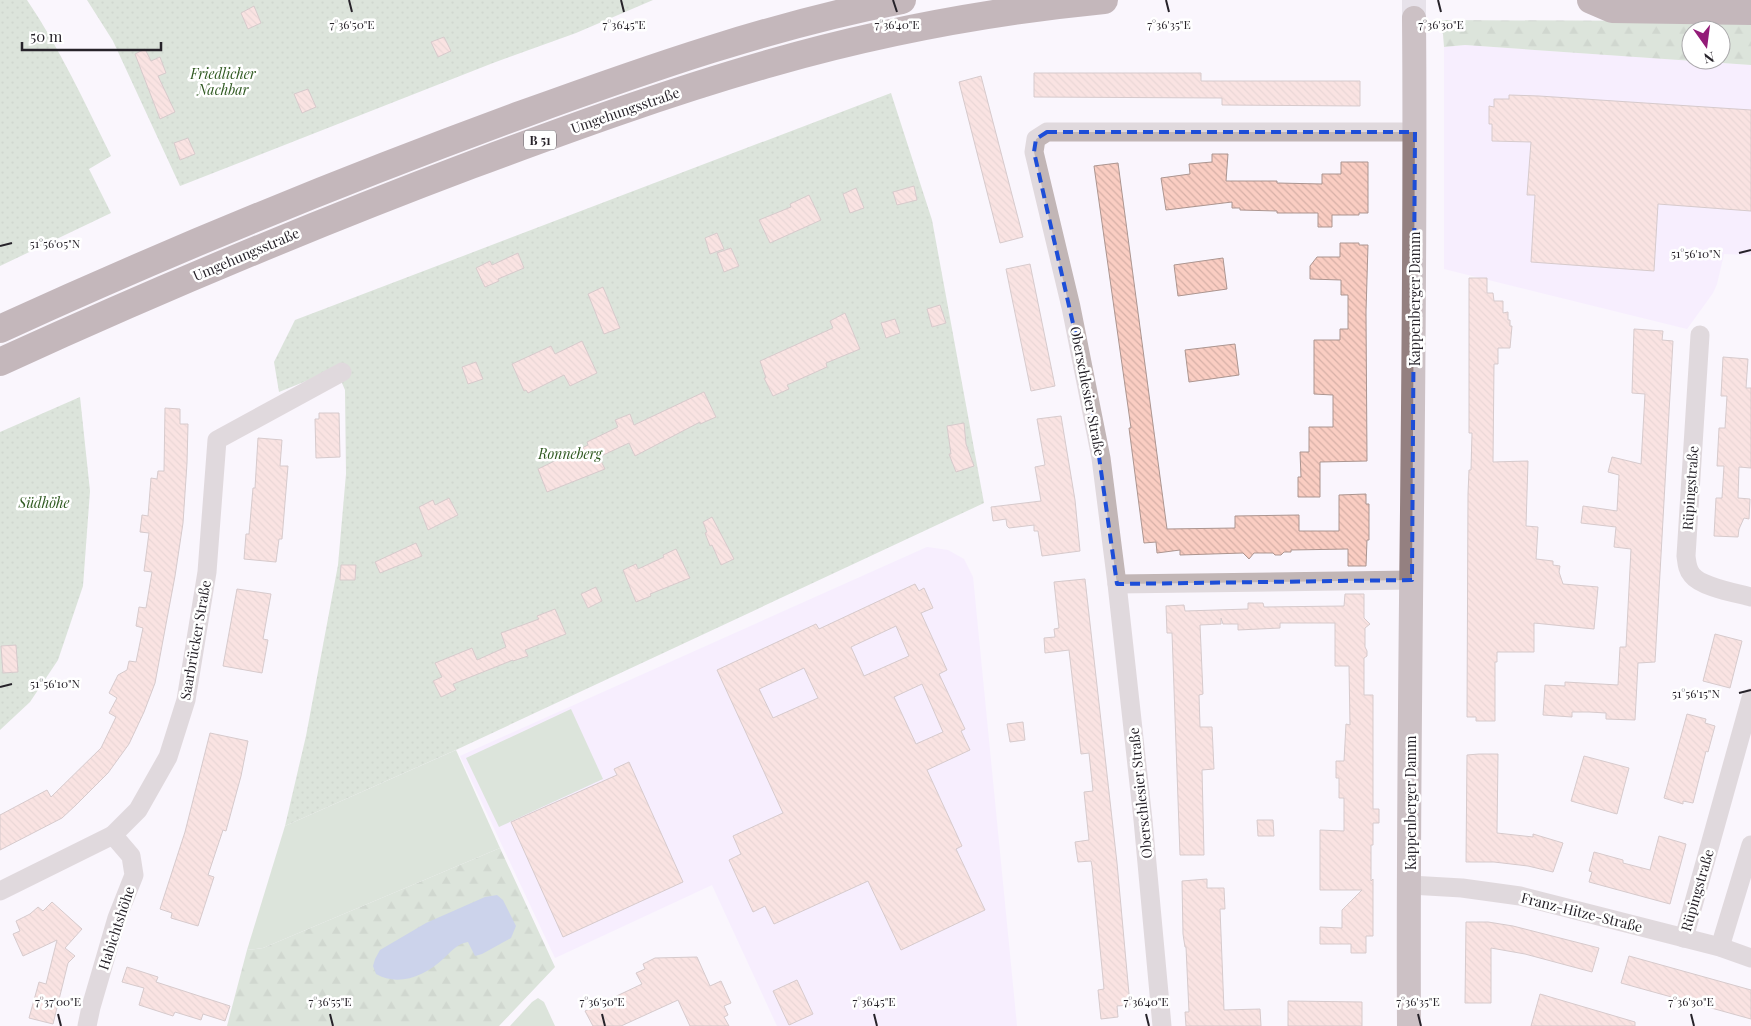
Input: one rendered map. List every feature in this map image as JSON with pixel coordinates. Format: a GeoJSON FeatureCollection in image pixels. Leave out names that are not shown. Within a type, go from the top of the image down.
{"type":"FeatureCollection","features":[{"type":"Feature","properties":{"kind":"highway","name":"B 51"},"geometry":{"type":"LineString","coordinates":[[0,328],[237,225],[362,174],[476,131],[596,88],[733,43],[795,25],[902,0]]}},
{"type":"Feature","properties":{"kind":"highway","name":"Umgehungsstraße"},"geometry":{"type":"LineString","coordinates":[[0,362],[182,281],[376,201],[576,127],[697,86],[774,62],[882,35],[979,17],[1104,0]]}},
{"type":"Feature","properties":{"kind":"highway"},"geometry":{"type":"LineString","coordinates":[[1591,0],[1612,8],[1751,11]]}},
{"type":"Feature","properties":{"kind":"main road","name":"Kappenberger Damm"},"geometry":{"type":"LineString","coordinates":[[1409,1026],[1409,737],[1415,132],[1414,18]]}},
{"type":"Feature","properties":{"kind":"street","name":"Oberschlesier Straße"},"geometry":{"type":"LineString","coordinates":[[1162,1026],[1143,820],[1101,458],[1071,307],[1034,152],[1036,139],[1047,132],[1415,132]]}},
{"type":"Feature","properties":{"kind":"street","name":"Rüpingstraße"},"geometry":{"type":"LineString","coordinates":[[1700,335],[1686,556],[1688,567],[1692,576],[1700,582],[1751,597]]}},
{"type":"Feature","properties":{"kind":"street","name":"Saarbrücker Straße"},"geometry":{"type":"LineString","coordinates":[[0,891],[113,835],[138,810],[168,757],[186,700],[207,572],[217,440],[342,372]]}},
{"type":"Feature","properties":{"kind":"street"},"geometry":{"type":"LineString","coordinates":[[1117,584],[1412,580]]}},
{"type":"Feature","properties":{"kind":"street","name":"Rüpingstraße"},"geometry":{"type":"LineString","coordinates":[[1684,938],[1751,698]]}},
{"type":"Feature","properties":{"kind":"street","name":"Habichtshöhe"},"geometry":{"type":"LineString","coordinates":[[87,1026],[117,918],[134,875],[131,856],[113,835]]}},
{"type":"Feature","properties":{"kind":"street"},"geometry":{"type":"LineString","coordinates":[[1720,947],[1751,845]]}},
{"type":"Feature","properties":{"kind":"street","name":"Franz-Hitze-Straße"},"geometry":{"type":"LineString","coordinates":[[1410,886],[1462,888],[1520,896],[1720,947],[1751,958]]}},
{"type":"Feature","properties":{"kind":"highlighted area"},"geometry":{"type":"Polygon","coordinates":[[[1047,132],[1415,132],[1412,580],[1117,584],[1092,407],[1034,152],[1036,139],[1047,132]]]}},
{"type":"Feature","properties":{"kind":"shaded area"},"geometry":{"type":"Polygon","coordinates":[[[1465,45],[1681,60],[1681,70],[1731,70],[1731,64],[1751,65],[1751,255],[1724,254],[1713,293],[1687,329],[1444,269],[1444,47],[1465,45]]]}},
{"type":"Feature","properties":{"kind":"shaded area"},"geometry":{"type":"Polygon","coordinates":[[[927,547],[948,550],[964,559],[973,577],[1017,1026],[777,1026],[712,885],[555,958],[460,756],[927,547]]]}},
{"type":"Feature","properties":{"kind":"green space"},"geometry":{"type":"Polygon","coordinates":[[[0,0],[27,0],[72,76],[111,156],[89,169],[111,213],[0,266],[0,0]]]}},
{"type":"Feature","properties":{"kind":"green space","name":"Friedlicher Nachbar"},"geometry":{"type":"Polygon","coordinates":[[[87,0],[653,0],[576,33],[493,63],[180,186],[113,41],[87,0]]]}},
{"type":"Feature","properties":{"kind":"green space"},"geometry":{"type":"Polygon","coordinates":[[[1437,20],[1681,21],[1681,60],[1465,45],[1444,47],[1443,34],[1438,27],[1437,20]]]}},
{"type":"Feature","properties":{"kind":"green space"},"geometry":{"type":"Polygon","coordinates":[[[1731,22],[1751,23],[1751,65],[1731,64],[1731,22]]]}},
{"type":"Feature","properties":{"kind":"green space","name":"Ronneberg"},"geometry":{"type":"Polygon","coordinates":[[[891,93],[932,220],[984,503],[458,749],[285,826],[306,736],[338,565],[346,474],[345,390],[336,369],[279,392],[274,362],[295,320],[891,93]]]}},
{"type":"Feature","properties":{"kind":"green space","name":"Südhöhe"},"geometry":{"type":"Polygon","coordinates":[[[80,397],[90,491],[83,586],[58,660],[30,702],[0,730],[0,432],[80,397]]]}},
{"type":"Feature","properties":{"kind":"green space"},"geometry":{"type":"Polygon","coordinates":[[[571,709],[603,779],[499,827],[466,758],[571,709]]]}},
{"type":"Feature","properties":{"kind":"green space"},"geometry":{"type":"Polygon","coordinates":[[[456,750],[500,848],[263,948],[247,950],[285,826],[456,750]]]}},
{"type":"Feature","properties":{"kind":"green space"},"geometry":{"type":"Polygon","coordinates":[[[500,848],[555,967],[499,1026],[227,1026],[247,950],[263,948],[500,848]]]}},
{"type":"Feature","properties":{"kind":"green space"},"geometry":{"type":"Polygon","coordinates":[[[538,998],[544,1002],[555,1026],[510,1026],[532,1002],[538,998]]]}},
{"type":"Feature","properties":{"kind":"water"},"geometry":{"type":"Polygon","coordinates":[[[497,895],[503,900],[516,926],[511,938],[475,956],[468,942],[464,943],[436,965],[411,978],[393,980],[376,974],[373,966],[380,950],[426,923],[485,897],[497,895]]]}},
{"type":"Feature","properties":{"kind":"building"},"geometry":{"type":"Polygon","coordinates":[[[254,6],[261,23],[248,29],[241,13],[254,6]]]}},
{"type":"Feature","properties":{"kind":"building"},"geometry":{"type":"Polygon","coordinates":[[[444,37],[451,51],[438,57],[431,42],[444,37]]]}},
{"type":"Feature","properties":{"kind":"building"},"geometry":{"type":"Polygon","coordinates":[[[145,49],[151,61],[160,57],[166,73],[158,76],[175,112],[160,119],[135,54],[145,49]]]}},
{"type":"Feature","properties":{"kind":"building"},"geometry":{"type":"Polygon","coordinates":[[[1034,73],[1201,73],[1201,81],[1360,81],[1360,106],[1222,105],[1222,98],[1034,97],[1034,73]]]}},
{"type":"Feature","properties":{"kind":"building"},"geometry":{"type":"Polygon","coordinates":[[[981,76],[1023,237],[1000,243],[959,82],[981,76]]]}},
{"type":"Feature","properties":{"kind":"building"},"geometry":{"type":"Polygon","coordinates":[[[308,89],[316,107],[302,113],[294,94],[308,89]]]}},
{"type":"Feature","properties":{"kind":"building"},"geometry":{"type":"Polygon","coordinates":[[[1509,95],[1751,110],[1751,211],[1658,204],[1654,271],[1531,262],[1535,195],[1527,195],[1531,142],[1492,141],[1492,124],[1489,124],[1489,106],[1494,107],[1494,99],[1509,99],[1509,95]]]}},
{"type":"Feature","properties":{"kind":"building"},"geometry":{"type":"Polygon","coordinates":[[[188,138],[195,154],[180,160],[174,143],[188,138]]]}},
{"type":"Feature","properties":{"kind":"building"},"geometry":{"type":"Polygon","coordinates":[[[1212,154],[1228,154],[1226,181],[1277,181],[1277,183],[1322,184],[1322,174],[1341,174],[1341,162],[1368,162],[1368,213],[1332,215],[1332,227],[1318,227],[1318,213],[1277,213],[1277,211],[1240,210],[1240,208],[1232,208],[1232,202],[1166,210],[1161,178],[1190,174],[1189,164],[1212,162],[1212,154]]]}},
{"type":"Feature","properties":{"kind":"building"},"geometry":{"type":"Polygon","coordinates":[[[1118,163],[1167,529],[1235,528],[1235,516],[1299,515],[1299,531],[1339,531],[1339,495],[1366,494],[1366,504],[1369,504],[1369,540],[1367,540],[1366,566],[1348,566],[1348,549],[1291,550],[1291,552],[1284,552],[1281,555],[1254,553],[1249,559],[1243,553],[1180,555],[1180,550],[1157,553],[1156,542],[1144,543],[1129,428],[1131,428],[1094,166],[1118,163]]]}},
{"type":"Feature","properties":{"kind":"building"},"geometry":{"type":"Polygon","coordinates":[[[914,186],[917,200],[897,205],[893,192],[914,186]]]}},
{"type":"Feature","properties":{"kind":"building"},"geometry":{"type":"Polygon","coordinates":[[[856,188],[864,208],[850,213],[843,194],[856,188]]]}},
{"type":"Feature","properties":{"kind":"building"},"geometry":{"type":"Polygon","coordinates":[[[809,195],[821,220],[770,243],[759,220],[791,207],[790,204],[809,195]]]}},
{"type":"Feature","properties":{"kind":"building"},"geometry":{"type":"Polygon","coordinates":[[[717,233],[724,249],[710,254],[705,238],[717,233]]]}},
{"type":"Feature","properties":{"kind":"building"},"geometry":{"type":"Polygon","coordinates":[[[1340,243],[1368,245],[1366,312],[1367,461],[1320,462],[1320,497],[1298,497],[1298,477],[1301,477],[1300,452],[1309,452],[1309,427],[1333,427],[1333,395],[1314,394],[1314,340],[1340,340],[1340,329],[1348,329],[1348,295],[1341,295],[1341,280],[1310,279],[1310,266],[1317,257],[1340,257],[1340,243]]]}},
{"type":"Feature","properties":{"kind":"building"},"geometry":{"type":"Polygon","coordinates":[[[731,248],[739,266],[724,272],[717,253],[731,248]]]}},
{"type":"Feature","properties":{"kind":"building"},"geometry":{"type":"Polygon","coordinates":[[[518,253],[524,268],[485,287],[476,268],[490,261],[492,265],[518,253]]]}},
{"type":"Feature","properties":{"kind":"building"},"geometry":{"type":"Polygon","coordinates":[[[1223,258],[1227,289],[1178,296],[1174,265],[1223,258]]]}},
{"type":"Feature","properties":{"kind":"building"},"geometry":{"type":"Polygon","coordinates":[[[1030,264],[1055,386],[1031,391],[1006,269],[1030,264]]]}},
{"type":"Feature","properties":{"kind":"building"},"geometry":{"type":"Polygon","coordinates":[[[1469,278],[1487,278],[1487,293],[1493,293],[1494,301],[1503,301],[1503,313],[1508,312],[1508,320],[1510,320],[1510,326],[1512,326],[1510,348],[1498,348],[1498,364],[1494,364],[1493,462],[1528,461],[1526,526],[1538,527],[1536,559],[1553,561],[1553,565],[1560,566],[1559,572],[1563,584],[1598,587],[1594,629],[1534,623],[1534,652],[1497,652],[1497,662],[1495,662],[1495,721],[1476,721],[1476,717],[1467,717],[1468,494],[1472,433],[1469,433],[1469,278]]]}},
{"type":"Feature","properties":{"kind":"building"},"geometry":{"type":"Polygon","coordinates":[[[603,287],[620,328],[604,334],[588,294],[603,287]]]}},
{"type":"Feature","properties":{"kind":"building"},"geometry":{"type":"Polygon","coordinates":[[[940,305],[946,323],[932,327],[927,309],[940,305]]]}},
{"type":"Feature","properties":{"kind":"building"},"geometry":{"type":"Polygon","coordinates":[[[845,313],[860,349],[826,363],[827,367],[787,385],[789,389],[773,396],[764,378],[766,378],[760,361],[833,328],[830,321],[845,313]]]}},
{"type":"Feature","properties":{"kind":"building"},"geometry":{"type":"Polygon","coordinates":[[[895,319],[900,333],[886,338],[881,323],[895,319]]]}},
{"type":"Feature","properties":{"kind":"building"},"geometry":{"type":"Polygon","coordinates":[[[1634,329],[1663,331],[1662,340],[1673,341],[1655,662],[1638,663],[1635,720],[1606,719],[1606,713],[1589,712],[1572,712],[1572,717],[1543,715],[1545,685],[1565,686],[1565,682],[1618,685],[1620,647],[1626,647],[1631,549],[1614,547],[1616,527],[1581,523],[1583,506],[1617,511],[1619,475],[1608,472],[1612,457],[1641,464],[1645,394],[1632,393],[1634,329]]]}},
{"type":"Feature","properties":{"kind":"building"},"geometry":{"type":"Polygon","coordinates":[[[582,341],[597,373],[570,386],[564,375],[528,393],[526,390],[524,391],[512,364],[551,346],[555,354],[582,341]]]}},
{"type":"Feature","properties":{"kind":"building"},"geometry":{"type":"Polygon","coordinates":[[[1235,344],[1239,375],[1189,382],[1185,350],[1235,344]]]}},
{"type":"Feature","properties":{"kind":"building"},"geometry":{"type":"Polygon","coordinates":[[[1723,357],[1748,359],[1746,388],[1751,388],[1751,468],[1739,467],[1738,498],[1750,499],[1749,519],[1744,518],[1738,537],[1714,536],[1716,498],[1722,498],[1724,466],[1717,466],[1719,428],[1725,428],[1727,396],[1721,396],[1723,357]]]}},
{"type":"Feature","properties":{"kind":"building"},"geometry":{"type":"Polygon","coordinates":[[[476,362],[483,379],[468,384],[462,367],[476,362]]]}},
{"type":"Feature","properties":{"kind":"building"},"geometry":{"type":"Polygon","coordinates":[[[704,392],[716,417],[700,424],[700,422],[635,456],[629,443],[599,457],[605,469],[547,492],[538,469],[588,445],[587,442],[618,427],[615,420],[630,414],[634,425],[704,392]]]}},
{"type":"Feature","properties":{"kind":"building"},"geometry":{"type":"Polygon","coordinates":[[[165,408],[180,409],[180,424],[188,424],[187,463],[183,523],[155,683],[129,744],[108,773],[62,818],[0,850],[0,815],[47,790],[51,797],[101,748],[116,717],[109,713],[117,698],[109,693],[118,675],[127,670],[129,661],[136,662],[143,628],[136,626],[139,607],[146,608],[152,572],[144,571],[149,533],[140,532],[142,515],[148,516],[151,478],[157,479],[158,471],[164,471],[165,408]]]}},
{"type":"Feature","properties":{"kind":"building"},"geometry":{"type":"Polygon","coordinates":[[[319,413],[339,413],[340,457],[316,458],[315,419],[319,419],[319,413]]]}},
{"type":"Feature","properties":{"kind":"building"},"geometry":{"type":"Polygon","coordinates":[[[1061,416],[1075,500],[1080,551],[1042,556],[1038,531],[1034,531],[1034,525],[1009,528],[1006,519],[993,521],[991,507],[1041,501],[1035,467],[1045,465],[1037,419],[1061,416]]]}},
{"type":"Feature","properties":{"kind":"building"},"geometry":{"type":"Polygon","coordinates":[[[964,423],[966,444],[974,466],[956,472],[949,454],[951,454],[947,426],[964,423]]]}},
{"type":"Feature","properties":{"kind":"building"},"geometry":{"type":"Polygon","coordinates":[[[258,438],[282,440],[280,466],[288,466],[282,539],[279,539],[276,562],[244,559],[246,534],[249,534],[253,488],[255,488],[258,438]]]}},
{"type":"Feature","properties":{"kind":"building"},"geometry":{"type":"Polygon","coordinates":[[[449,498],[458,515],[428,530],[419,507],[433,500],[435,505],[449,498]]]}},
{"type":"Feature","properties":{"kind":"building"},"geometry":{"type":"Polygon","coordinates":[[[712,517],[734,559],[721,565],[705,533],[707,532],[703,522],[712,517]]]}},
{"type":"Feature","properties":{"kind":"building"},"geometry":{"type":"Polygon","coordinates":[[[416,543],[422,556],[380,573],[375,562],[416,543]]]}},
{"type":"Feature","properties":{"kind":"building"},"geometry":{"type":"Polygon","coordinates":[[[676,549],[690,578],[650,594],[651,596],[636,602],[623,570],[636,564],[638,569],[676,549]]]}},
{"type":"Feature","properties":{"kind":"building"},"geometry":{"type":"Polygon","coordinates":[[[341,565],[356,565],[355,580],[340,580],[341,565]]]}},
{"type":"Feature","properties":{"kind":"building"},"geometry":{"type":"Polygon","coordinates":[[[1085,579],[1117,863],[1130,1005],[1117,1006],[1118,1017],[1101,1019],[1098,990],[1104,989],[1092,866],[1091,861],[1078,862],[1075,842],[1089,840],[1084,792],[1093,791],[1089,753],[1081,754],[1069,650],[1045,653],[1044,638],[1055,637],[1054,629],[1059,628],[1054,582],[1085,579]]]}},
{"type":"Feature","properties":{"kind":"building"},"geometry":{"type":"Polygon","coordinates":[[[915,584],[919,591],[924,588],[933,608],[921,613],[947,670],[939,674],[965,729],[961,731],[970,750],[927,770],[962,846],[956,849],[985,910],[901,950],[868,881],[774,924],[765,906],[753,912],[729,860],[741,854],[733,836],[783,813],[717,670],[816,624],[819,629],[915,584]],[[896,626],[851,647],[864,676],[909,656],[896,626]],[[804,668],[759,689],[773,718],[818,698],[804,668]],[[922,684],[894,697],[916,744],[943,732],[922,684]]]}},
{"type":"Feature","properties":{"kind":"building"},"geometry":{"type":"Polygon","coordinates":[[[596,587],[602,601],[588,608],[581,594],[596,587]]]}},
{"type":"Feature","properties":{"kind":"building"},"geometry":{"type":"Polygon","coordinates":[[[237,589],[271,594],[263,639],[268,640],[262,673],[223,666],[237,589]]]}},
{"type":"Feature","properties":{"kind":"building"},"geometry":{"type":"Polygon","coordinates":[[[1345,594],[1364,594],[1364,618],[1370,624],[1365,628],[1367,656],[1364,658],[1364,695],[1373,695],[1373,809],[1379,809],[1379,823],[1373,823],[1371,881],[1373,879],[1373,936],[1366,936],[1366,953],[1351,953],[1351,944],[1320,944],[1320,927],[1342,928],[1342,910],[1362,890],[1320,890],[1320,830],[1344,831],[1344,798],[1339,798],[1339,778],[1336,778],[1336,761],[1344,761],[1346,724],[1350,725],[1349,666],[1335,666],[1335,623],[1280,623],[1280,628],[1238,630],[1238,624],[1223,624],[1221,618],[1221,624],[1200,625],[1203,694],[1199,695],[1200,727],[1212,727],[1214,769],[1202,770],[1204,855],[1180,855],[1172,633],[1167,633],[1166,606],[1184,605],[1185,611],[1248,609],[1248,603],[1263,603],[1264,607],[1344,606],[1345,594]]]}},
{"type":"Feature","properties":{"kind":"building"},"geometry":{"type":"Polygon","coordinates":[[[555,609],[566,634],[525,650],[528,656],[453,684],[456,690],[441,697],[433,681],[442,677],[435,663],[472,648],[477,660],[506,647],[501,633],[539,619],[537,616],[555,609]]]}},
{"type":"Feature","properties":{"kind":"building"},"geometry":{"type":"Polygon","coordinates":[[[1715,634],[1742,641],[1730,688],[1703,681],[1715,634]]]}},
{"type":"Feature","properties":{"kind":"building"},"geometry":{"type":"Polygon","coordinates":[[[16,645],[18,672],[3,673],[1,646],[16,645]]]}},
{"type":"Feature","properties":{"kind":"building"},"geometry":{"type":"Polygon","coordinates":[[[1687,714],[1706,719],[1705,723],[1715,726],[1708,752],[1706,751],[1693,803],[1683,801],[1683,804],[1664,798],[1687,714]]]}},
{"type":"Feature","properties":{"kind":"building"},"geometry":{"type":"Polygon","coordinates":[[[1023,722],[1025,740],[1010,742],[1007,724],[1023,722]]]}},
{"type":"Feature","properties":{"kind":"building"},"geometry":{"type":"Polygon","coordinates":[[[210,733],[248,741],[241,776],[226,831],[223,830],[208,875],[214,877],[198,926],[171,918],[172,913],[160,909],[185,832],[210,733]]]}},
{"type":"Feature","properties":{"kind":"building"},"geometry":{"type":"Polygon","coordinates":[[[1498,754],[1497,833],[1533,837],[1533,834],[1563,843],[1553,872],[1528,866],[1494,862],[1466,862],[1467,755],[1498,754]]]}},
{"type":"Feature","properties":{"kind":"building"},"geometry":{"type":"Polygon","coordinates":[[[1584,756],[1629,768],[1617,814],[1571,801],[1584,756]]]}},
{"type":"Feature","properties":{"kind":"building"},"geometry":{"type":"Polygon","coordinates":[[[629,762],[683,882],[563,937],[511,822],[617,775],[614,769],[629,762]]]}},
{"type":"Feature","properties":{"kind":"building"},"geometry":{"type":"Polygon","coordinates":[[[1257,820],[1273,820],[1274,836],[1258,836],[1257,820]]]}},
{"type":"Feature","properties":{"kind":"building"},"geometry":{"type":"Polygon","coordinates":[[[1659,836],[1686,844],[1670,904],[1589,882],[1592,872],[1589,871],[1594,852],[1623,860],[1623,863],[1650,870],[1659,836]]]}},
{"type":"Feature","properties":{"kind":"building"},"geometry":{"type":"Polygon","coordinates":[[[1207,879],[1207,888],[1224,888],[1225,909],[1220,909],[1224,1010],[1260,1009],[1261,1026],[1186,1026],[1185,1012],[1189,1012],[1186,947],[1183,934],[1182,881],[1207,879]]]}},
{"type":"Feature","properties":{"kind":"building"},"geometry":{"type":"Polygon","coordinates":[[[52,902],[82,929],[65,948],[75,956],[68,963],[53,1024],[29,1018],[39,982],[46,984],[57,940],[23,956],[13,934],[20,931],[16,921],[30,914],[38,907],[43,911],[52,902]]]}},
{"type":"Feature","properties":{"kind":"building"},"geometry":{"type":"Polygon","coordinates":[[[1466,922],[1488,922],[1513,926],[1599,948],[1592,972],[1525,954],[1491,948],[1491,1003],[1465,1003],[1466,922]]]}},
{"type":"Feature","properties":{"kind":"building"},"geometry":{"type":"Polygon","coordinates":[[[1629,956],[1751,990],[1751,1019],[1621,983],[1629,956]]]}},
{"type":"Feature","properties":{"kind":"building"},"geometry":{"type":"Polygon","coordinates":[[[697,957],[710,986],[721,981],[731,1003],[724,1006],[728,1015],[724,1017],[729,1026],[690,1026],[678,1000],[621,1026],[593,1026],[585,1011],[642,984],[636,973],[645,969],[643,964],[655,958],[697,957]]]}},
{"type":"Feature","properties":{"kind":"building"},"geometry":{"type":"Polygon","coordinates":[[[127,967],[158,977],[156,982],[230,1006],[225,1021],[203,1014],[201,1020],[175,1012],[173,1016],[139,1005],[144,988],[122,982],[127,967]]]}},
{"type":"Feature","properties":{"kind":"building"},"geometry":{"type":"Polygon","coordinates":[[[797,980],[813,1014],[789,1025],[773,991],[797,980]]]}},
{"type":"Feature","properties":{"kind":"building"},"geometry":{"type":"Polygon","coordinates":[[[1540,994],[1635,1022],[1635,1026],[1531,1026],[1540,994]]]}},
{"type":"Feature","properties":{"kind":"building"},"geometry":{"type":"Polygon","coordinates":[[[1288,1001],[1362,1002],[1362,1026],[1288,1026],[1288,1001]]]}},
{"type":"Feature","properties":{"kind":"tunnel"},"geometry":{"type":"LineString","coordinates":[[1414,0],[1414,18]]}}]}
